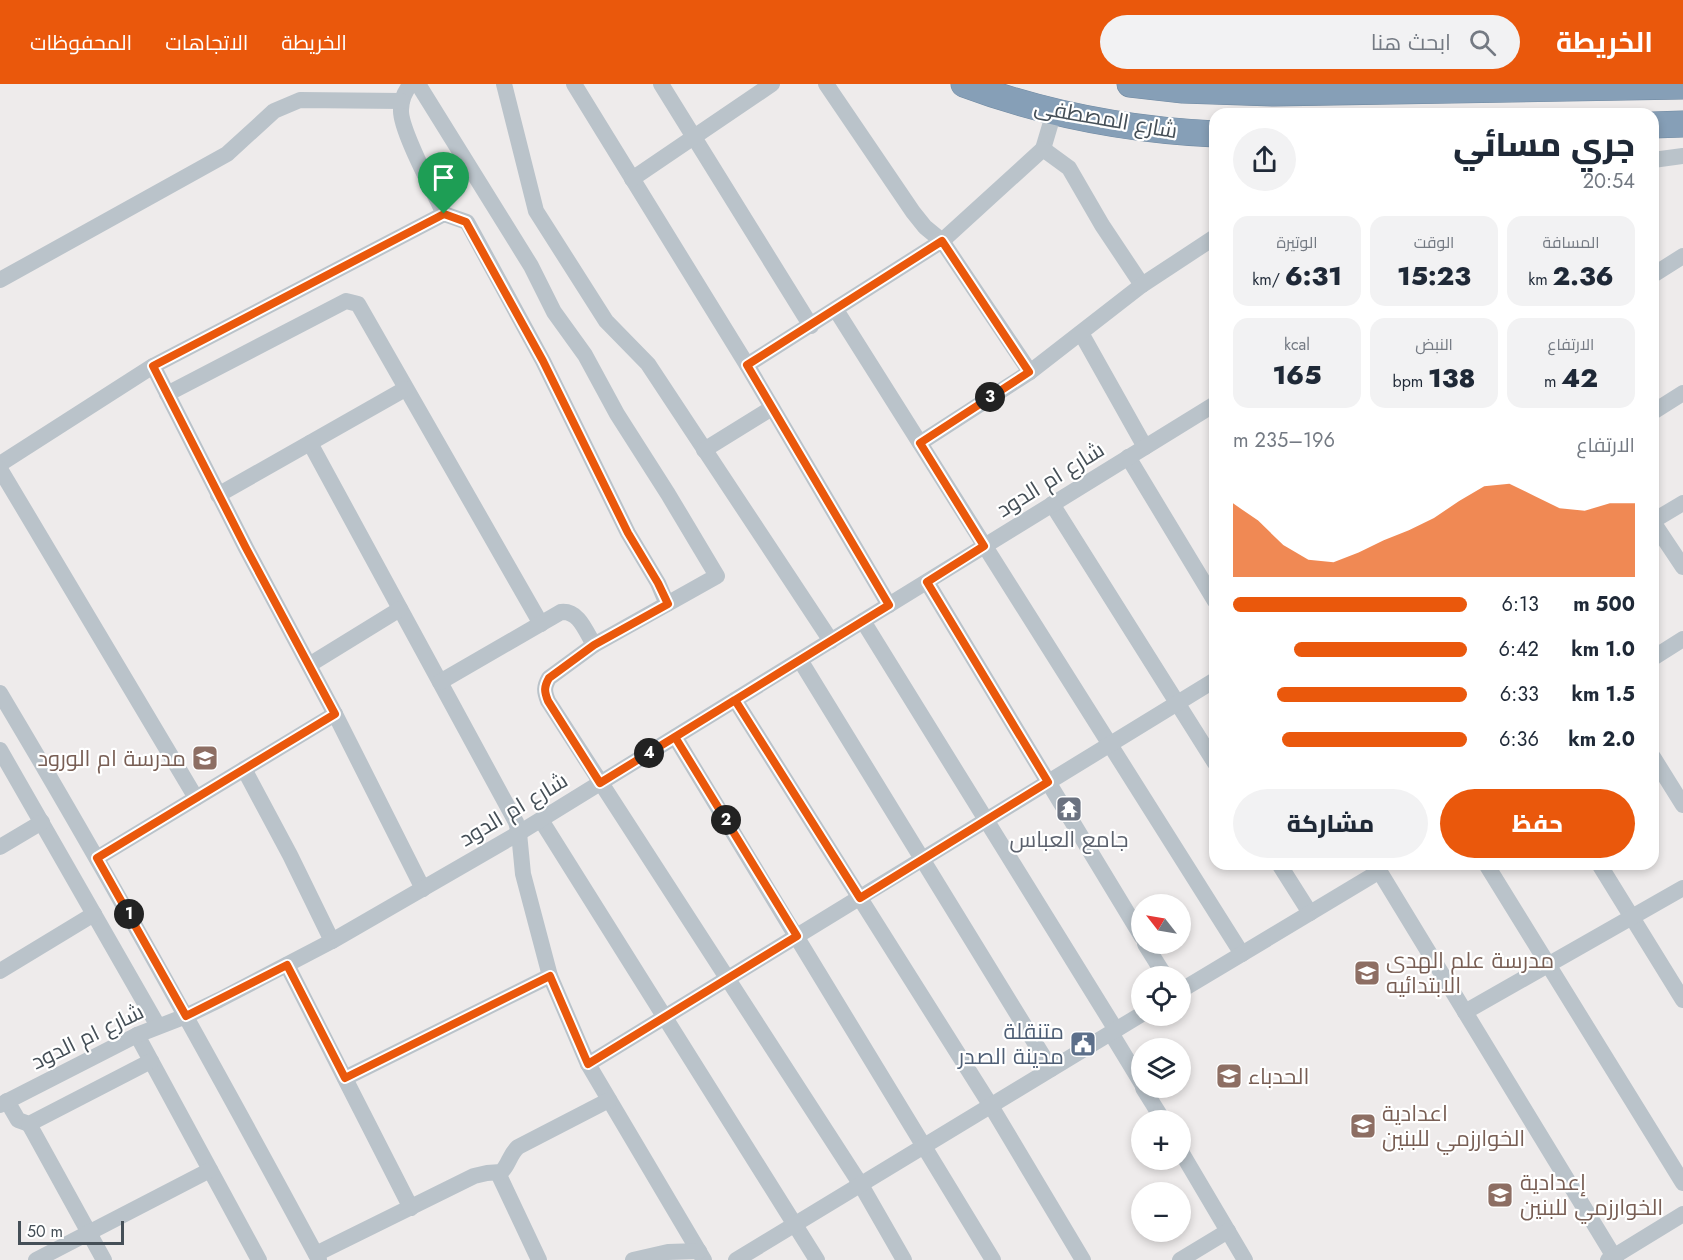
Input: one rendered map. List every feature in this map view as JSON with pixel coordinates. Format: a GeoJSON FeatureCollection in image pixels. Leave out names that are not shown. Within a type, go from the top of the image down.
{"type":"FeatureCollection","features":[{"type":"Feature","properties":{"kind":"highway","name":"شارع المصطفى"},"geometry":{"type":"LineString","coordinates":[[964,84],[990,94],[1054,112],[1117,125],[1209,134]]}},
{"type":"Feature","properties":{"kind":"highway","name":"شارع المصطفى"},"geometry":{"type":"LineString","coordinates":[[1130,84],[1183,90],[1274,93],[1683,86]]}},
{"type":"Feature","properties":{"kind":"highway"},"geometry":{"type":"LineString","coordinates":[[1659,125],[1683,124]]}},
{"type":"Feature","properties":{"kind":"street"},"geometry":{"type":"LineString","coordinates":[[411,84],[402,101],[404,126],[444,214],[466,222],[543,361],[628,533],[668,604]]}},
{"type":"Feature","properties":{"kind":"street"},"geometry":{"type":"LineString","coordinates":[[418,84],[531,267],[554,312],[585,355],[617,414],[717,576],[594,645],[549,678],[544,692],[600,783],[861,1185],[904,1260]]}},
{"type":"Feature","properties":{"kind":"street"},"geometry":{"type":"LineString","coordinates":[[504,84],[536,211],[606,321],[648,364],[831,641]]}},
{"type":"Feature","properties":{"kind":"street"},"geometry":{"type":"LineString","coordinates":[[574,84],[747,365],[889,605]]}},
{"type":"Feature","properties":{"kind":"street"},"geometry":{"type":"LineString","coordinates":[[661,84],[811,326]]}},
{"type":"Feature","properties":{"kind":"street"},"geometry":{"type":"LineString","coordinates":[[632,179],[772,84]]}},
{"type":"Feature","properties":{"kind":"street"},"geometry":{"type":"LineString","coordinates":[[826,84],[913,212],[942,241],[1029,372]]}},
{"type":"Feature","properties":{"kind":"street"},"geometry":{"type":"LineString","coordinates":[[0,280],[227,154],[282,106],[300,100],[402,101]]}},
{"type":"Feature","properties":{"kind":"street"},"geometry":{"type":"LineString","coordinates":[[747,365],[942,241],[1043,149],[1054,112]]}},
{"type":"Feature","properties":{"kind":"street"},"geometry":{"type":"LineString","coordinates":[[1043,149],[1069,168],[1102,225],[1143,285]]}},
{"type":"Feature","properties":{"kind":"street"},"geometry":{"type":"LineString","coordinates":[[1659,159],[1683,156]]}},
{"type":"Feature","properties":{"kind":"street"},"geometry":{"type":"LineString","coordinates":[[0,464],[153,366],[444,214]]}},
{"type":"Feature","properties":{"kind":"street"},"geometry":{"type":"LineString","coordinates":[[920,443],[1029,372],[1143,285],[1209,241]]}},
{"type":"Feature","properties":{"kind":"street"},"geometry":{"type":"LineString","coordinates":[[1659,271],[1683,256]]}},
{"type":"Feature","properties":{"kind":"street"},"geometry":{"type":"LineString","coordinates":[[167,394],[350,301],[358,304],[541,624]]}},
{"type":"Feature","properties":{"kind":"street"},"geometry":{"type":"LineString","coordinates":[[836,310],[1242,954]]}},
{"type":"Feature","properties":{"kind":"street"},"geometry":{"type":"LineString","coordinates":[[1082,333],[1145,447]]}},
{"type":"Feature","properties":{"kind":"street"},"geometry":{"type":"LineString","coordinates":[[153,366],[218,495],[335,714],[423,889]]}},
{"type":"Feature","properties":{"kind":"street"},"geometry":{"type":"LineString","coordinates":[[218,495],[405,389]]}},
{"type":"Feature","properties":{"kind":"street"},"geometry":{"type":"LineString","coordinates":[[1659,408],[1683,393]]}},
{"type":"Feature","properties":{"kind":"street"},"geometry":{"type":"LineString","coordinates":[[704,450],[772,408]]}},
{"type":"Feature","properties":{"kind":"street","name":"شارع ام الدود"},"geometry":{"type":"LineString","coordinates":[[3,1103],[137,1035],[186,1016],[287,965],[423,889],[541,820],[1128,457],[1209,413]]}},
{"type":"Feature","properties":{"kind":"street"},"geometry":{"type":"LineString","coordinates":[[310,443],[512,815],[519,833],[523,874],[550,976],[588,1064],[702,1256]]}},
{"type":"Feature","properties":{"kind":"street"},"geometry":{"type":"LineString","coordinates":[[1128,457],[1209,591]]}},
{"type":"Feature","properties":{"kind":"street"},"geometry":{"type":"LineString","coordinates":[[0,469],[196,798]]}},
{"type":"Feature","properties":{"kind":"street"},"geometry":{"type":"LineString","coordinates":[[1659,518],[1683,503]]}},
{"type":"Feature","properties":{"kind":"street"},"geometry":{"type":"LineString","coordinates":[[1052,504],[1209,752]]}},
{"type":"Feature","properties":{"kind":"street"},"geometry":{"type":"LineString","coordinates":[[1659,531],[1683,567]]}},
{"type":"Feature","properties":{"kind":"street"},"geometry":{"type":"LineString","coordinates":[[927,582],[1131,919]]}},
{"type":"Feature","properties":{"kind":"street"},"geometry":{"type":"LineString","coordinates":[[309,665],[400,609]]}},
{"type":"Feature","properties":{"kind":"street"},"geometry":{"type":"LineString","coordinates":[[440,682],[561,612],[573,613],[576,616],[594,645]]}},
{"type":"Feature","properties":{"kind":"street"},"geometry":{"type":"LineString","coordinates":[[863,621],[1114,1031],[1131,1064]]}},
{"type":"Feature","properties":{"kind":"street"},"geometry":{"type":"LineString","coordinates":[[1659,654],[1683,639]]}},
{"type":"Feature","properties":{"kind":"street"},"geometry":{"type":"LineString","coordinates":[[800,660],[1051,1069]]}},
{"type":"Feature","properties":{"kind":"street"},"geometry":{"type":"LineString","coordinates":[[588,1064],[1209,684]]}},
{"type":"Feature","properties":{"kind":"street"},"geometry":{"type":"LineString","coordinates":[[0,693],[97,858],[318,1257],[474,1176],[504,1170],[510,1156],[518,1147],[609,1100]]}},
{"type":"Feature","properties":{"kind":"street"},"geometry":{"type":"LineString","coordinates":[[735,700],[991,1106],[1083,1260]]}},
{"type":"Feature","properties":{"kind":"street"},"geometry":{"type":"LineString","coordinates":[[97,858],[335,714]]}},
{"type":"Feature","properties":{"kind":"street"},"geometry":{"type":"LineString","coordinates":[[675,737],[993,1260]]}},
{"type":"Feature","properties":{"kind":"street"},"geometry":{"type":"LineString","coordinates":[[0,750],[158,1026]]}},
{"type":"Feature","properties":{"kind":"street"},"geometry":{"type":"LineString","coordinates":[[1659,764],[1678,787],[1683,805]]}},
{"type":"Feature","properties":{"kind":"street"},"geometry":{"type":"LineString","coordinates":[[244,769],[332,941]]}},
{"type":"Feature","properties":{"kind":"street"},"geometry":{"type":"LineString","coordinates":[[541,820],[817,1260]]}},
{"type":"Feature","properties":{"kind":"street"},"geometry":{"type":"LineString","coordinates":[[0,847],[42,822]]}},
{"type":"Feature","properties":{"kind":"street"},"geometry":{"type":"LineString","coordinates":[[1283,870],[1310,913]]}},
{"type":"Feature","properties":{"kind":"street"},"geometry":{"type":"LineString","coordinates":[[1191,984],[1310,913],[1374,870]]}},
{"type":"Feature","properties":{"kind":"street"},"geometry":{"type":"LineString","coordinates":[[1378,870],[1612,1259],[1683,1214]]}},
{"type":"Feature","properties":{"kind":"street"},"geometry":{"type":"LineString","coordinates":[[1490,870],[1683,1183]]}},
{"type":"Feature","properties":{"kind":"street"},"geometry":{"type":"LineString","coordinates":[[1603,870],[1683,1000]]}},
{"type":"Feature","properties":{"kind":"street"},"geometry":{"type":"LineString","coordinates":[[1465,1012],[1683,888]]}},
{"type":"Feature","properties":{"kind":"street"},"geometry":{"type":"LineString","coordinates":[[0,971],[94,914]]}},
{"type":"Feature","properties":{"kind":"street"},"geometry":{"type":"LineString","coordinates":[[287,965],[411,1208]]}},
{"type":"Feature","properties":{"kind":"street"},"geometry":{"type":"LineString","coordinates":[[345,1078],[550,976]]}},
{"type":"Feature","properties":{"kind":"street"},"geometry":{"type":"LineString","coordinates":[[736,1260],[1131,1021]]}},
{"type":"Feature","properties":{"kind":"street"},"geometry":{"type":"LineString","coordinates":[[137,1035],[260,1260]]}},
{"type":"Feature","properties":{"kind":"street"},"geometry":{"type":"LineString","coordinates":[[29,1124],[151,1061]]}},
{"type":"Feature","properties":{"kind":"street"},"geometry":{"type":"LineString","coordinates":[[3,1103],[18,1120],[29,1124],[104,1260]]}},
{"type":"Feature","properties":{"kind":"street"},"geometry":{"type":"LineString","coordinates":[[1191,1169],[1245,1260]]}},
{"type":"Feature","properties":{"kind":"street"},"geometry":{"type":"LineString","coordinates":[[36,1260],[210,1170]]}},
{"type":"Feature","properties":{"kind":"street"},"geometry":{"type":"LineString","coordinates":[[498,1173],[539,1260]]}},
{"type":"Feature","properties":{"kind":"street"},"geometry":{"type":"LineString","coordinates":[[1180,1260],[1228,1232]]}},
{"type":"Feature","properties":{"kind":"street"},"geometry":{"type":"LineString","coordinates":[[633,1260],[668,1252],[702,1256]]}},
{"type":"Feature","properties":{"kind":"place","name":"مدرسة ام الورود"},"geometry":{"type":"Point","coordinates":[205,758]}},
{"type":"Feature","properties":{"kind":"place","name":"جامع العباس"},"geometry":{"type":"Point","coordinates":[1069,809]}},
{"type":"Feature","properties":{"kind":"place","name":"مدرسة علم الهدى الابتدائيه"},"geometry":{"type":"Point","coordinates":[1367,973]}},
{"type":"Feature","properties":{"kind":"place","name":"متنقلة مدينة الصدر"},"geometry":{"type":"Point","coordinates":[1083,1044]}},
{"type":"Feature","properties":{"kind":"place","name":"الحدباء"},"geometry":{"type":"Point","coordinates":[1229,1076]}},
{"type":"Feature","properties":{"kind":"place","name":"اعدادية الخوارزمي للبنين"},"geometry":{"type":"Point","coordinates":[1363,1126]}},
{"type":"Feature","properties":{"kind":"place","name":"إعدادية الخوارزمي للبنين"},"geometry":{"type":"Point","coordinates":[1500,1195]}},
{"type":"Feature","properties":{"kind":"route"},"geometry":{"type":"LineString","coordinates":[[444,214],[153,366],[246,548],[335,714],[97,858],[186,1016],[287,965],[345,1078],[550,976],[588,1064],[797,936],[675,737],[735,700],[831,641],[889,605],[747,365],[942,241],[1029,372],[920,443],[984,546],[927,582],[1048,782],[860,898],[735,700],[600,783],[548,701],[544,692],[545,684],[549,678],[594,645],[668,604],[628,533],[595,462],[543,361],[466,222],[444,214]]}}]}
